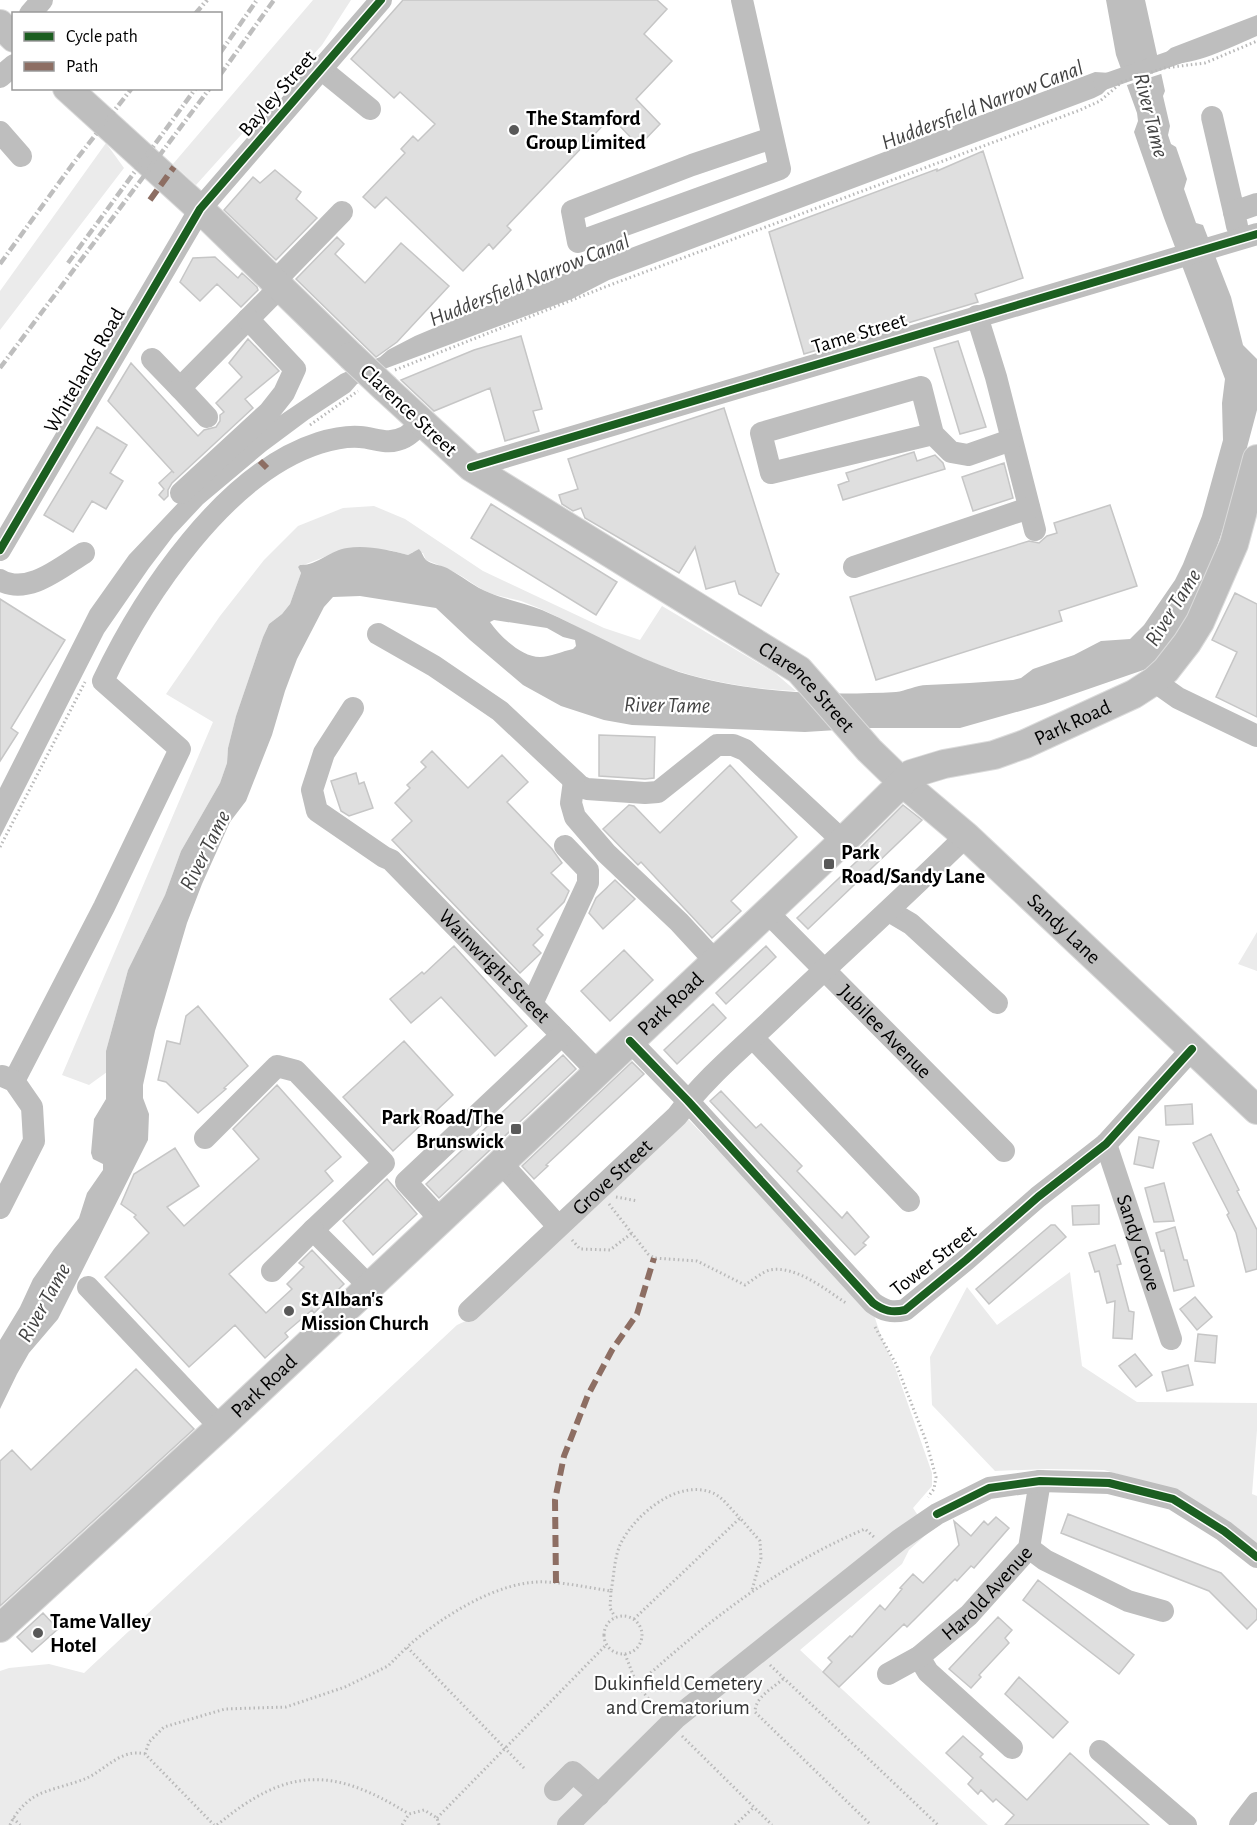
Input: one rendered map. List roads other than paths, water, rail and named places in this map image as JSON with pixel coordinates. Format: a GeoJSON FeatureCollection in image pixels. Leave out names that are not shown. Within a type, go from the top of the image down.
{"type":"FeatureCollection","features":[{"type":"Feature","properties":{"kind":"main road","name":"Clarence Street"},"geometry":{"type":"LineString","coordinates":[[70,90],[200,209],[379,384],[471,467],[799,670],[869,750]]}},
{"type":"Feature","properties":{"kind":"main road","name":"Park Road"},"geometry":{"type":"LineString","coordinates":[[0,1628],[370,1287],[843,841],[910,774],[994,755],[1025,744],[1077,722],[1134,694],[1154,681],[1176,659],[1200,622],[1234,544],[1257,459]]}},
{"type":"Feature","properties":{"kind":"main road","name":"Sandy Lane"},"geometry":{"type":"LineString","coordinates":[[869,750],[902,782],[966,836],[1257,1110]]}},
{"type":"Feature","properties":{"kind":"street"},"geometry":{"type":"LineString","coordinates":[[32,12],[42,0]]}},
{"type":"Feature","properties":{"kind":"street","name":"Bayley Street"},"geometry":{"type":"LineString","coordinates":[[200,209],[381,0]]}},
{"type":"Feature","properties":{"kind":"street"},"geometry":{"type":"LineString","coordinates":[[742,0],[780,169],[578,242],[572,212],[692,165],[772,138]]}},
{"type":"Feature","properties":{"kind":"street"},"geometry":{"type":"LineString","coordinates":[[0,77],[12,66]]}},
{"type":"Feature","properties":{"kind":"street"},"geometry":{"type":"LineString","coordinates":[[321,69],[370,109]]}},
{"type":"Feature","properties":{"kind":"street"},"geometry":{"type":"LineString","coordinates":[[1212,117],[1241,238]]}},
{"type":"Feature","properties":{"kind":"street"},"geometry":{"type":"LineString","coordinates":[[0,132],[21,156]]}},
{"type":"Feature","properties":{"kind":"street"},"geometry":{"type":"LineString","coordinates":[[1234,212],[1257,204]]}},
{"type":"Feature","properties":{"kind":"street","name":"Whitelands Road"},"geometry":{"type":"LineString","coordinates":[[0,550],[200,209]]}},
{"type":"Feature","properties":{"kind":"street"},"geometry":{"type":"LineString","coordinates":[[180,388],[248,319],[342,212]]}},
{"type":"Feature","properties":{"kind":"street","name":"Tame Street"},"geometry":{"type":"LineString","coordinates":[[471,467],[977,316],[1062,280],[1159,255],[1241,238]]}},
{"type":"Feature","properties":{"kind":"street"},"geometry":{"type":"LineString","coordinates":[[977,316],[992,345],[1000,376],[1009,434],[1035,530]]}},
{"type":"Feature","properties":{"kind":"street"},"geometry":{"type":"LineString","coordinates":[[181,493],[269,412],[284,393],[295,369],[248,319]]}},
{"type":"Feature","properties":{"kind":"street"},"geometry":{"type":"LineString","coordinates":[[152,359],[207,417]]}},
{"type":"Feature","properties":{"kind":"street"},"geometry":{"type":"LineString","coordinates":[[933,434],[771,473],[760,433],[921,387],[933,434],[951,452],[963,443],[1009,434]]}},
{"type":"Feature","properties":{"kind":"street"},"geometry":{"type":"LineString","coordinates":[[0,1208],[34,1141],[32,1107],[7,1078],[104,907],[180,749],[103,681],[119,647],[154,591],[198,533],[226,504],[267,468],[292,452],[322,442],[362,437],[387,442],[404,437],[422,423]]}},
{"type":"Feature","properties":{"kind":"street"},"geometry":{"type":"LineString","coordinates":[[854,567],[1029,508]]}},
{"type":"Feature","properties":{"kind":"street"},"geometry":{"type":"LineString","coordinates":[[0,580],[20,585],[36,581],[84,553]]}},
{"type":"Feature","properties":{"kind":"street"},"geometry":{"type":"LineString","coordinates":[[378,634],[434,666],[500,711],[573,781],[587,789],[645,794],[658,792],[717,745],[733,745],[745,750],[843,841]]}},
{"type":"Feature","properties":{"kind":"street"},"geometry":{"type":"LineString","coordinates":[[1154,681],[1178,698],[1257,736]]}},
{"type":"Feature","properties":{"kind":"street","name":"Wainwright Street"},"geometry":{"type":"LineString","coordinates":[[353,708],[324,753],[312,790],[317,811],[391,860],[597,1071]]}},
{"type":"Feature","properties":{"kind":"street"},"geometry":{"type":"LineString","coordinates":[[573,781],[571,803],[575,817],[606,853],[679,922],[715,961]]}},
{"type":"Feature","properties":{"kind":"street","name":"Grove Street"},"geometry":{"type":"LineString","coordinates":[[469,1311],[677,1116],[688,1101],[824,969],[889,911],[966,836]]}},
{"type":"Feature","properties":{"kind":"street"},"geometry":{"type":"LineString","coordinates":[[532,1004],[588,883],[588,870],[565,846]]}},
{"type":"Feature","properties":{"kind":"street"},"geometry":{"type":"LineString","coordinates":[[889,911],[912,924],[997,1003]]}},
{"type":"Feature","properties":{"kind":"street","name":"Jubilee Avenue"},"geometry":{"type":"LineString","coordinates":[[767,912],[1004,1151]]}},
{"type":"Feature","properties":{"kind":"street"},"geometry":{"type":"LineString","coordinates":[[441,1220],[406,1182],[562,1035]]}},
{"type":"Feature","properties":{"kind":"street"},"geometry":{"type":"LineString","coordinates":[[753,1038],[909,1201]]}},
{"type":"Feature","properties":{"kind":"street","name":"Tower Street"},"geometry":{"type":"LineString","coordinates":[[630,1041],[688,1101],[861,1303],[892,1312],[905,1310],[1038,1197],[1106,1144],[1192,1049]]}},
{"type":"Feature","properties":{"kind":"street"},"geometry":{"type":"LineString","coordinates":[[205,1138],[277,1065],[296,1071],[384,1163],[272,1271]]}},
{"type":"Feature","properties":{"kind":"street","name":"Sandy Grove"},"geometry":{"type":"LineString","coordinates":[[1106,1144],[1171,1339]]}},
{"type":"Feature","properties":{"kind":"street"},"geometry":{"type":"LineString","coordinates":[[501,1163],[558,1226]]}},
{"type":"Feature","properties":{"kind":"street"},"geometry":{"type":"LineString","coordinates":[[313,1230],[370,1287]]}},
{"type":"Feature","properties":{"kind":"street"},"geometry":{"type":"LineString","coordinates":[[88,1287],[220,1427]]}},
{"type":"Feature","properties":{"kind":"street"},"geometry":{"type":"LineString","coordinates":[[568,1825],[670,1724],[887,1550],[933,1516],[989,1488],[1040,1481],[1109,1483],[1173,1498],[1224,1531],[1257,1557]]}},
{"type":"Feature","properties":{"kind":"street","name":"Harold Avenue"},"geometry":{"type":"LineString","coordinates":[[888,1674],[919,1657],[969,1615],[1029,1548],[1040,1481]]}},
{"type":"Feature","properties":{"kind":"street"},"geometry":{"type":"LineString","coordinates":[[1029,1548],[1045,1560],[1128,1601],[1163,1611]]}},
{"type":"Feature","properties":{"kind":"street","name":"Harold Avenue"},"geometry":{"type":"LineString","coordinates":[[919,1657],[928,1672],[1007,1735]]}},
{"type":"Feature","properties":{"kind":"street"},"geometry":{"type":"LineString","coordinates":[[1100,1751],[1186,1825]]}},
{"type":"Feature","properties":{"kind":"street"},"geometry":{"type":"LineString","coordinates":[[555,1790],[573,1772],[599,1795]]}},
{"type":"Feature","properties":{"kind":"street"},"geometry":{"type":"LineString","coordinates":[[1240,1825],[1257,1803]]}},
{"type":"Feature","properties":{"kind":"water","name":"River Tame"},"geometry":{"type":"Polygon","coordinates":[[[1106,0],[1145,0],[1165,91],[1163,96],[1170,126],[1168,135],[1171,144],[1176,147],[1187,179],[1184,189],[1196,223],[1203,225],[1231,297],[1243,345],[1257,359],[1257,410],[1233,500],[1210,567],[1191,612],[1155,666],[1045,704],[960,728],[869,728],[805,732],[632,725],[604,720],[561,706],[523,685],[436,608],[360,596],[333,597],[324,607],[297,659],[272,735],[246,801],[230,822],[187,923],[155,1031],[143,1085],[143,1098],[149,1114],[148,1140],[58,1319],[29,1353],[0,1409],[0,1340],[20,1307],[33,1279],[79,1218],[87,1193],[103,1170],[103,1164],[93,1159],[91,1153],[94,1119],[106,1099],[106,1051],[128,970],[165,895],[181,851],[220,783],[227,763],[228,748],[236,716],[263,637],[269,624],[290,604],[301,573],[298,567],[300,565],[312,563],[347,548],[370,548],[408,555],[419,549],[428,561],[447,568],[484,591],[542,610],[661,666],[732,685],[814,693],[896,692],[923,685],[1013,680],[1021,678],[1033,669],[1074,655],[1101,641],[1130,639],[1144,625],[1175,580],[1202,516],[1223,440],[1222,403],[1225,379],[1134,132],[1138,121],[1137,113],[1116,55],[1106,0]],[[494,620],[490,622],[518,650],[533,656],[548,656],[573,649],[576,646],[575,640],[563,637],[547,628],[494,620]]]}},
{"type":"Feature","properties":{"kind":"water"},"geometry":{"type":"Polygon","coordinates":[[[1257,15],[1257,36],[1197,60],[1172,64],[1162,62],[1163,55],[1171,48],[1257,15]]]}},
{"type":"Feature","properties":{"kind":"water"},"geometry":{"type":"Polygon","coordinates":[[[1095,72],[1120,76],[1102,94],[1094,98],[609,280],[572,299],[387,368],[357,384],[350,392],[266,451],[203,504],[174,535],[104,633],[0,837],[0,788],[90,610],[129,555],[214,465],[248,437],[341,374],[380,357],[388,350],[415,336],[565,273],[1095,72]]]}},
{"type":"Feature","properties":{"kind":"waterway","name":"Huddersfield Narrow Canal"},"geometry":{"type":"LineString","coordinates":[[1101,83],[1184,54]]}},
{"type":"Feature","properties":{"kind":"railway"},"geometry":{"type":"LineString","coordinates":[[197,12],[207,0]]}},
{"type":"Feature","properties":{"kind":"railway"},"geometry":{"type":"LineString","coordinates":[[222,50],[257,0]]}},
{"type":"Feature","properties":{"kind":"railway"},"geometry":{"type":"LineString","coordinates":[[222,72],[274,0]]}},
{"type":"Feature","properties":{"kind":"railway"},"geometry":{"type":"LineString","coordinates":[[0,264],[130,90]]}},
{"type":"Feature","properties":{"kind":"railway"},"geometry":{"type":"LineString","coordinates":[[68,263],[195,90]]}},
{"type":"Feature","properties":{"kind":"railway"},"geometry":{"type":"LineString","coordinates":[[0,368],[208,90]]}},
{"type":"Feature","properties":{"kind":"place","name":"The Stamford Group Limited"},"geometry":{"type":"Point","coordinates":[514,130]}},
{"type":"Feature","properties":{"kind":"place","name":"Park Road/Sandy Lane"},"geometry":{"type":"Point","coordinates":[829,864]}},
{"type":"Feature","properties":{"kind":"place","name":"Park Road/The Brunswick"},"geometry":{"type":"Point","coordinates":[516,1129]}},
{"type":"Feature","properties":{"kind":"place","name":"St Alban's Mission Church"},"geometry":{"type":"Point","coordinates":[289,1311]}},
{"type":"Feature","properties":{"kind":"place","name":"Tame Valley Hotel"},"geometry":{"type":"Point","coordinates":[38,1633]}},
{"type":"Feature","properties":{"kind":"park label","name":"Dukinfield Cemetery and Crematorium"},"geometry":{"type":"Point","coordinates":[678,1695]}}]}
